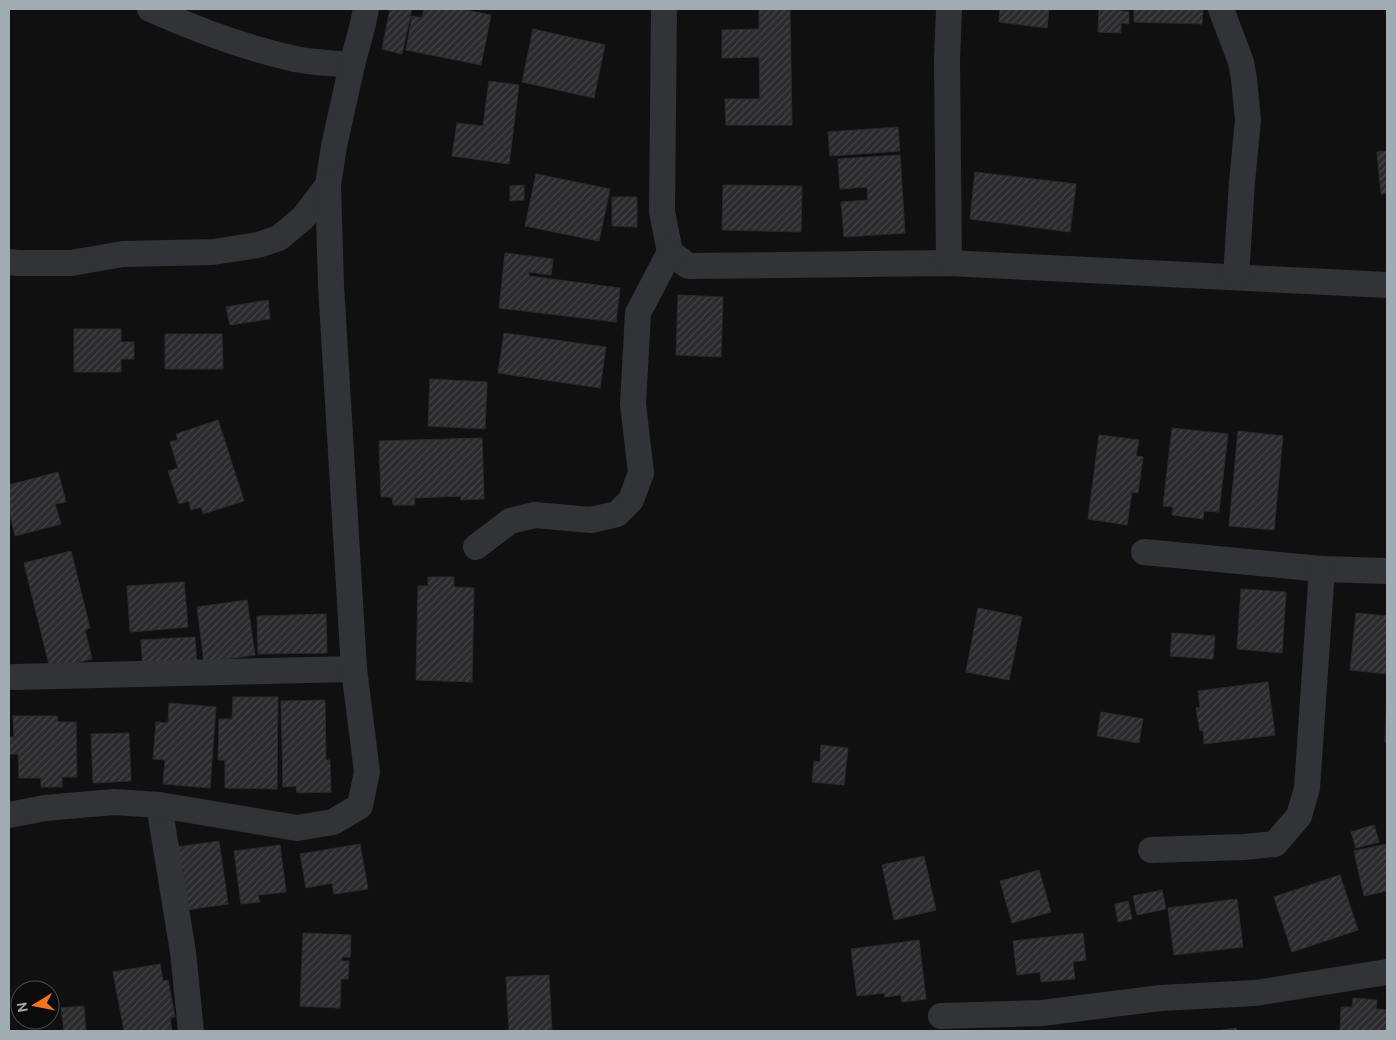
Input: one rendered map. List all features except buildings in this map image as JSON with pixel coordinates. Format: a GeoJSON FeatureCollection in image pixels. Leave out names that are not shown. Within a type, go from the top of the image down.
{"type":"FeatureCollection","features":[{"type":"Feature","properties":{"kind":"street"},"geometry":{"type":"LineString","coordinates":[[150,9],[248,47],[297,59],[352,65]]}},
{"type":"Feature","properties":{"kind":"street"},"geometry":{"type":"LineString","coordinates":[[9,815],[44,808],[114,802],[159,805],[297,828],[333,822],[360,806],[367,772],[354,669],[331,285],[328,185],[352,65],[364,24],[366,9]]}},
{"type":"Feature","properties":{"kind":"street"},"geometry":{"type":"LineString","coordinates":[[476,547],[510,521],[535,515],[591,520],[617,514],[631,500],[641,472],[633,404],[638,314],[670,252],[662,212],[664,9]]}},
{"type":"Feature","properties":{"kind":"street"},"geometry":{"type":"LineString","coordinates":[[949,9],[947,60],[949,263]]}},
{"type":"Feature","properties":{"kind":"street"},"geometry":{"type":"LineString","coordinates":[[1221,10],[1240,62],[1244,79],[1248,120],[1236,277]]}},
{"type":"Feature","properties":{"kind":"street"},"geometry":{"type":"LineString","coordinates":[[9,262],[18,264],[71,263],[123,254],[213,252],[258,245],[279,238],[303,218],[328,185]]}},
{"type":"Feature","properties":{"kind":"street"},"geometry":{"type":"LineString","coordinates":[[670,252],[688,266],[949,263],[1387,284]]}},
{"type":"Feature","properties":{"kind":"street"},"geometry":{"type":"LineString","coordinates":[[1144,552],[1322,569],[1387,571]]}},
{"type":"Feature","properties":{"kind":"street"},"geometry":{"type":"LineString","coordinates":[[1151,850],[1275,844],[1299,816],[1307,788],[1322,569]]}},
{"type":"Feature","properties":{"kind":"street"},"geometry":{"type":"LineString","coordinates":[[14,677],[354,669]]}},
{"type":"Feature","properties":{"kind":"street"},"geometry":{"type":"LineString","coordinates":[[159,805],[183,952],[191,1031]]}},
{"type":"Feature","properties":{"kind":"street"},"geometry":{"type":"LineString","coordinates":[[941,1016],[1042,1013],[1161,998],[1254,993],[1387,972]]}}]}
